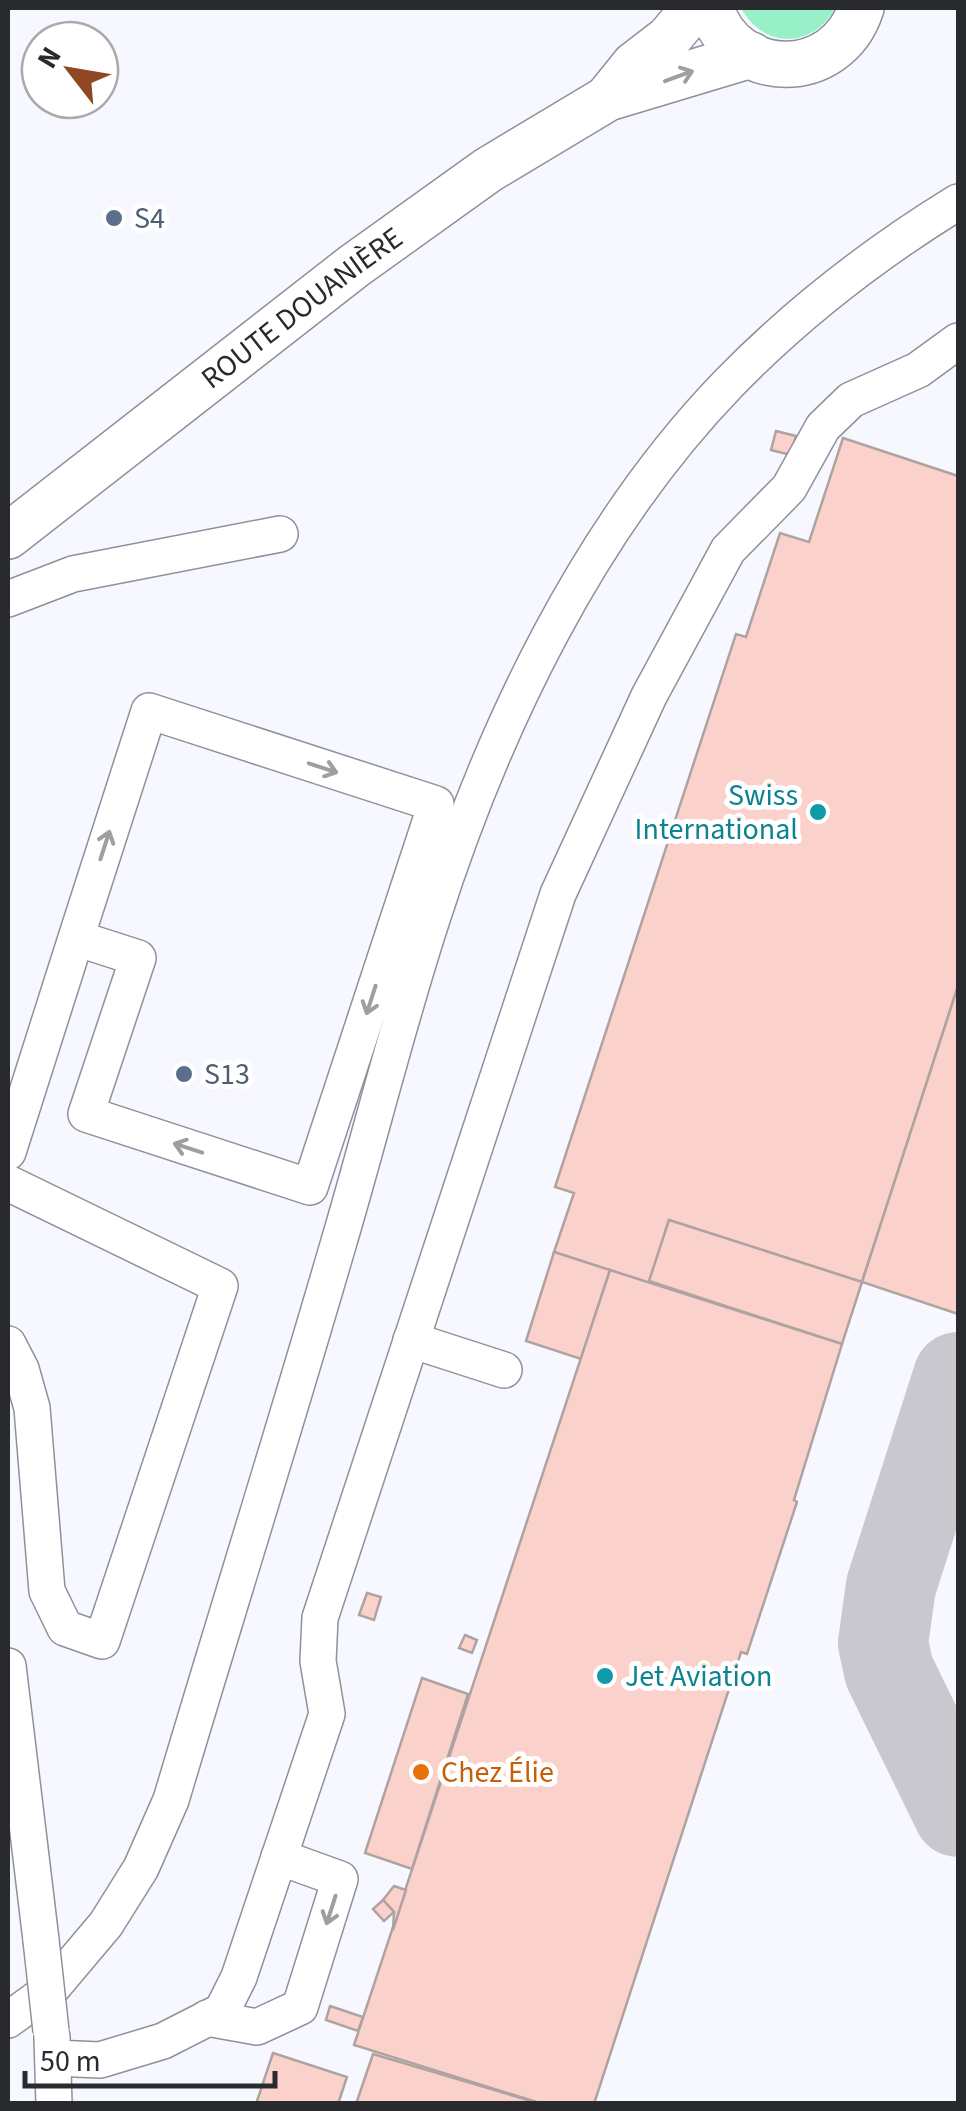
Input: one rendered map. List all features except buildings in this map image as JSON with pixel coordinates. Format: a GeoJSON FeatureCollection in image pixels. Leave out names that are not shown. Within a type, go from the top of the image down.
{"type":"FeatureCollection","features":[{"type":"Feature","properties":{"kind":"main road","name":"ROUTE DOUANIÈRE"},"geometry":{"type":"LineString","coordinates":[[608,98],[634,64],[669,38],[694,8]]}},
{"type":"Feature","properties":{"kind":"main road"},"geometry":{"type":"LineString","coordinates":[[711,8],[723,31],[751,55],[794,64],[816,60],[837,48],[852,31],[861,8]]}},
{"type":"Feature","properties":{"kind":"main road","name":"ROUTE DOUANIÈRE"},"geometry":{"type":"LineString","coordinates":[[8,536],[425,213],[608,98],[751,55]]}},
{"type":"Feature","properties":{"kind":"street"},"geometry":{"type":"LineString","coordinates":[[8,2020],[52,1988],[106,1924],[141,1868],[171,1800],[432,920],[508,719],[585,572],[646,484],[728,385],[819,301],[903,236],[958,202]]}},
{"type":"Feature","properties":{"kind":"street"},"geometry":{"type":"LineString","coordinates":[[52,2045],[100,2060],[163,2042],[222,2011],[239,1977],[328,1714],[318,1661],[320,1618],[558,894],[649,696],[728,550],[789,488],[823,427],[850,400],[918,370],[958,341]]}},
{"type":"Feature","properties":{"kind":"street"},"geometry":{"type":"LineString","coordinates":[[8,599],[72,574],[280,534]]}},
{"type":"Feature","properties":{"kind":"street"},"geometry":{"type":"LineString","coordinates":[[8,1152],[24,1047],[76,938],[148,710],[436,804],[310,1188],[86,1114],[138,958],[76,938]]}},
{"type":"Feature","properties":{"kind":"street"},"geometry":{"type":"LineString","coordinates":[[8,1184],[220,1286],[102,1640],[65,1628],[47,1591],[32,1408],[21,1368],[8,1344]]}},
{"type":"Feature","properties":{"kind":"street"},"geometry":{"type":"LineString","coordinates":[[411,1340],[504,1370]]}},
{"type":"Feature","properties":{"kind":"street"},"geometry":{"type":"LineString","coordinates":[[8,1666],[12,1733],[41,1940],[54,2104]]}},
{"type":"Feature","properties":{"kind":"street"},"geometry":{"type":"LineString","coordinates":[[207,2018],[257,2027],[300,2007],[340,1878],[279,1858]]}},
{"type":"Feature","properties":{"kind":"green space"},"geometry":{"type":"Polygon","coordinates":[[[741,8],[835,8],[814,31],[788,39],[762,31],[741,8]]]}},
{"type":"Feature","properties":{"kind":"taxiway"},"geometry":{"type":"LineString","coordinates":[[958,1377],[891,1586],[883,1643],[889,1671],[958,1812]]}},
{"type":"Feature","properties":{"kind":"place","name":"S4"},"geometry":{"type":"Point","coordinates":[114,218]}},
{"type":"Feature","properties":{"kind":"place","name":"Swiss International"},"geometry":{"type":"Point","coordinates":[818,812]}},
{"type":"Feature","properties":{"kind":"place","name":"S13"},"geometry":{"type":"Point","coordinates":[184,1074]}},
{"type":"Feature","properties":{"kind":"place","name":"Jet Aviation"},"geometry":{"type":"Point","coordinates":[605,1676]}},
{"type":"Feature","properties":{"kind":"place","name":"Chez Élie"},"geometry":{"type":"Point","coordinates":[421,1772]}}]}
